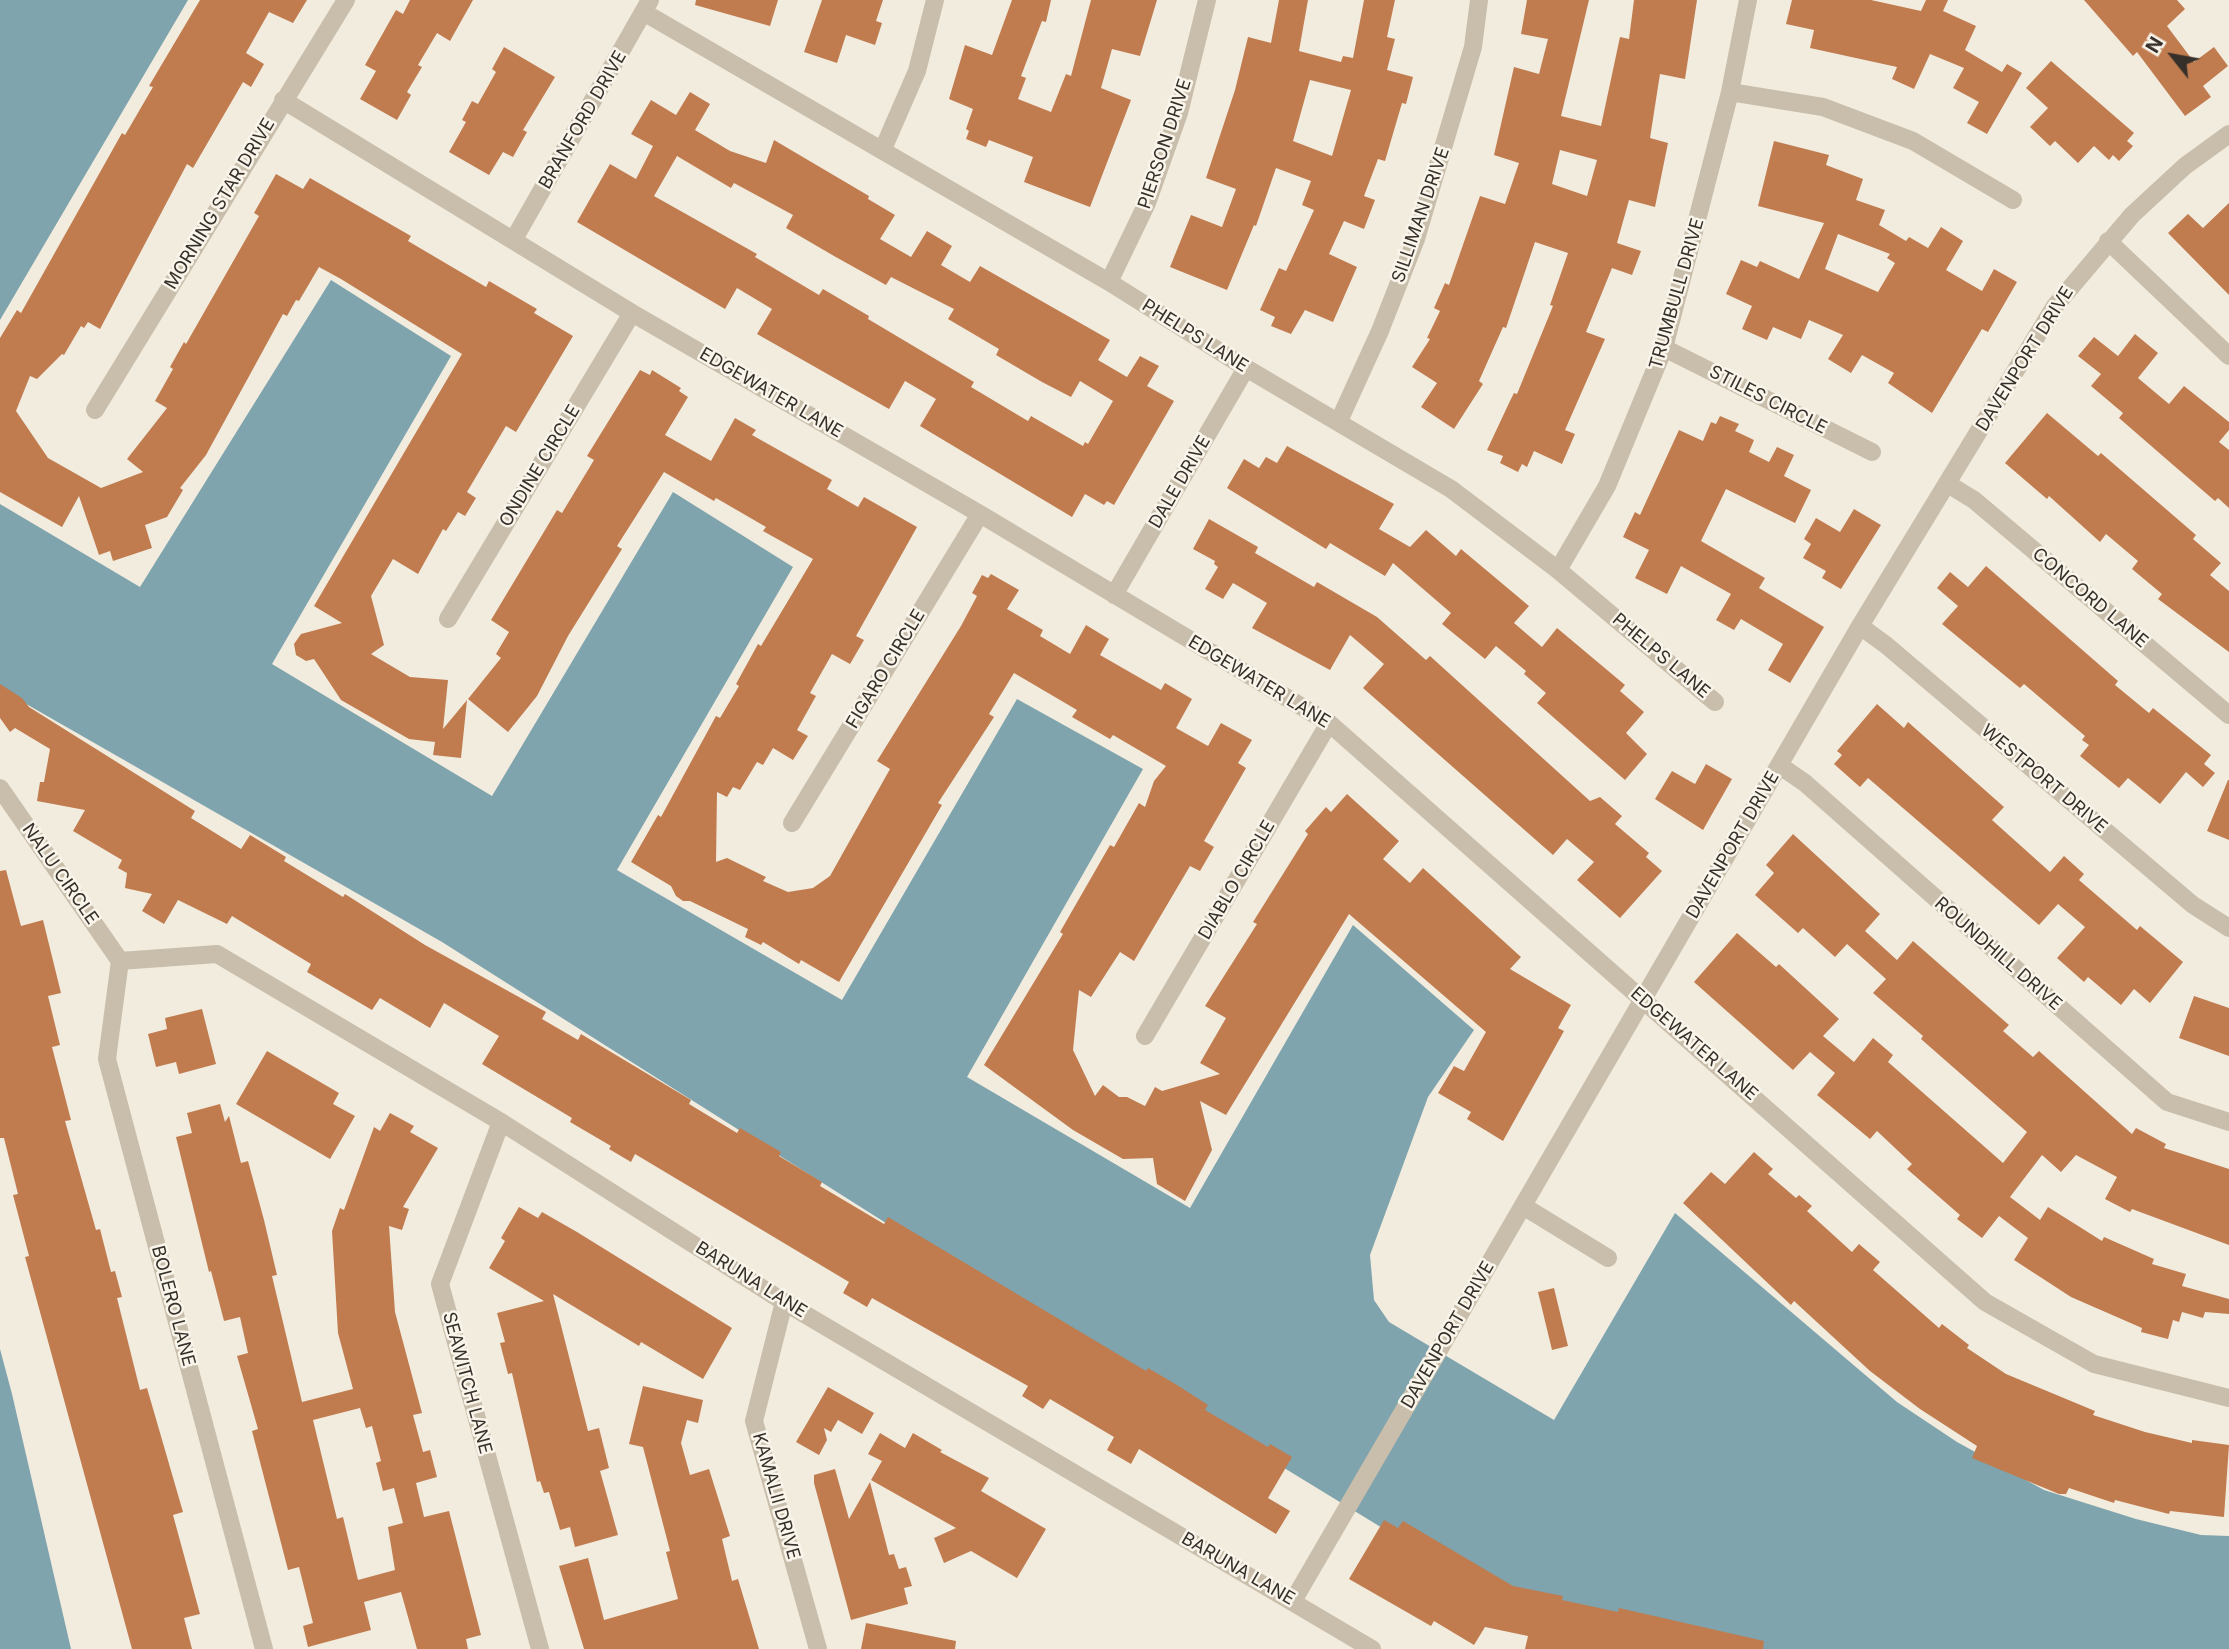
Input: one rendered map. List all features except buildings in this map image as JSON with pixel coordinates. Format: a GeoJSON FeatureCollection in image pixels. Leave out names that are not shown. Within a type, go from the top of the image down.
{"type":"FeatureCollection","features":[{"type":"Feature","properties":{"kind":"street","name":"MORNING STAR DRIVE"},"geometry":{"type":"LineString","coordinates":[[96,410],[346,0]]}},
{"type":"Feature","properties":{"kind":"street"},"geometry":{"type":"LineString","coordinates":[[883,149],[917,71],[934,0]]}},
{"type":"Feature","properties":{"kind":"street","name":"PIERSON DRIVE"},"geometry":{"type":"LineString","coordinates":[[1109,282],[1147,203],[1174,126],[1206,0]]}},
{"type":"Feature","properties":{"kind":"street","name":"SILLIMAN DRIVE"},"geometry":{"type":"LineString","coordinates":[[1339,422],[1380,331],[1416,239],[1473,47],[1479,0]]}},
{"type":"Feature","properties":{"kind":"street","name":"TRUMBULL DRIVE"},"geometry":{"type":"LineString","coordinates":[[1558,570],[1607,486],[1664,348],[1730,92],[1748,0]]}},
{"type":"Feature","properties":{"kind":"street","name":"PHELPS LANE"},"geometry":{"type":"LineString","coordinates":[[648,6],[1451,489],[1558,570],[1715,702]]}},
{"type":"Feature","properties":{"kind":"street","name":"BRANFORD DRIVE"},"geometry":{"type":"LineString","coordinates":[[514,239],[648,6]]}},
{"type":"Feature","properties":{"kind":"street"},"geometry":{"type":"LineString","coordinates":[[1730,92],[1823,107],[1875,126],[1913,141],[2013,200]]}},
{"type":"Feature","properties":{"kind":"street","name":"EDGEWATER LANE"},"geometry":{"type":"LineString","coordinates":[[283,100],[632,313],[980,514],[1329,723],[1985,1302],[2094,1364],[2229,1398]]}},
{"type":"Feature","properties":{"kind":"street","name":"DAVENPORT DRIVE"},"geometry":{"type":"LineString","coordinates":[[1293,1601],[1860,626],[2055,306],[2108,240],[2185,166],[2229,134]]}},
{"type":"Feature","properties":{"kind":"street"},"geometry":{"type":"LineString","coordinates":[[2108,240],[2229,356]]}},
{"type":"Feature","properties":{"kind":"street","name":"ONDINE CIRCLE"},"geometry":{"type":"LineString","coordinates":[[448,619],[632,313]]}},
{"type":"Feature","properties":{"kind":"street","name":"STILES CIRCLE"},"geometry":{"type":"LineString","coordinates":[[1664,348],[1872,452]]}},
{"type":"Feature","properties":{"kind":"street","name":"DALE DRIVE"},"geometry":{"type":"LineString","coordinates":[[1114,596],[1246,368]]}},
{"type":"Feature","properties":{"kind":"street","name":"CONCORD LANE"},"geometry":{"type":"LineString","coordinates":[[1948,484],[1974,500],[2229,715]]}},
{"type":"Feature","properties":{"kind":"street","name":"FIGARO CIRCLE"},"geometry":{"type":"LineString","coordinates":[[792,823],[980,514]]}},
{"type":"Feature","properties":{"kind":"street","name":"WESTPORT DRIVE"},"geometry":{"type":"LineString","coordinates":[[1860,626],[2193,905],[2229,928]]}},
{"type":"Feature","properties":{"kind":"street","name":"DIABLO CIRCLE"},"geometry":{"type":"LineString","coordinates":[[1145,1036],[1329,723]]}},
{"type":"Feature","properties":{"kind":"street","name":"ROUNDHILL DRIVE"},"geometry":{"type":"LineString","coordinates":[[1779,765],[1805,783],[2167,1102],[2229,1122]]}},
{"type":"Feature","properties":{"kind":"street","name":"NALU CIRCLE"},"geometry":{"type":"LineString","coordinates":[[0,788],[120,961]]}},
{"type":"Feature","properties":{"kind":"street","name":"BARUNA LANE"},"geometry":{"type":"LineString","coordinates":[[120,961],[217,954],[501,1122],[785,1302],[1372,1649]]}},
{"type":"Feature","properties":{"kind":"street","name":"BOLERO LANE"},"geometry":{"type":"LineString","coordinates":[[120,961],[107,1059],[264,1649]]}},
{"type":"Feature","properties":{"kind":"street","name":"SEAWITCH LANE"},"geometry":{"type":"LineString","coordinates":[[501,1122],[440,1284],[540,1649]]}},
{"type":"Feature","properties":{"kind":"street"},"geometry":{"type":"LineString","coordinates":[[1523,1206],[1608,1258]]}},
{"type":"Feature","properties":{"kind":"street","name":"KAMALII DRIVE"},"geometry":{"type":"LineString","coordinates":[[785,1302],[754,1420],[818,1649]]}},
{"type":"Feature","properties":{"kind":"water"},"geometry":{"type":"Polygon","coordinates":[[[0,0],[188,0],[0,320],[0,0]]]}},
{"type":"Feature","properties":{"kind":"water"},"geometry":{"type":"Polygon","coordinates":[[[331,280],[451,356],[272,664],[492,796],[673,492],[793,567],[617,870],[842,1000],[1017,699],[1143,769],[967,1077],[1190,1208],[1353,925],[1474,1030],[1428,1097],[1370,1255],[1374,1300],[1389,1322],[1554,1420],[1675,1213],[1897,1402],[1957,1442],[2044,1490],[2136,1519],[2201,1535],[2229,1536],[2229,1649],[1749,1649],[1505,1603],[957,1268],[442,942],[0,689],[0,504],[140,587],[331,280]]]}},
{"type":"Feature","properties":{"kind":"water"},"geometry":{"type":"Polygon","coordinates":[[[0,1349],[12,1394],[71,1649],[0,1649],[0,1349]]]}}]}
